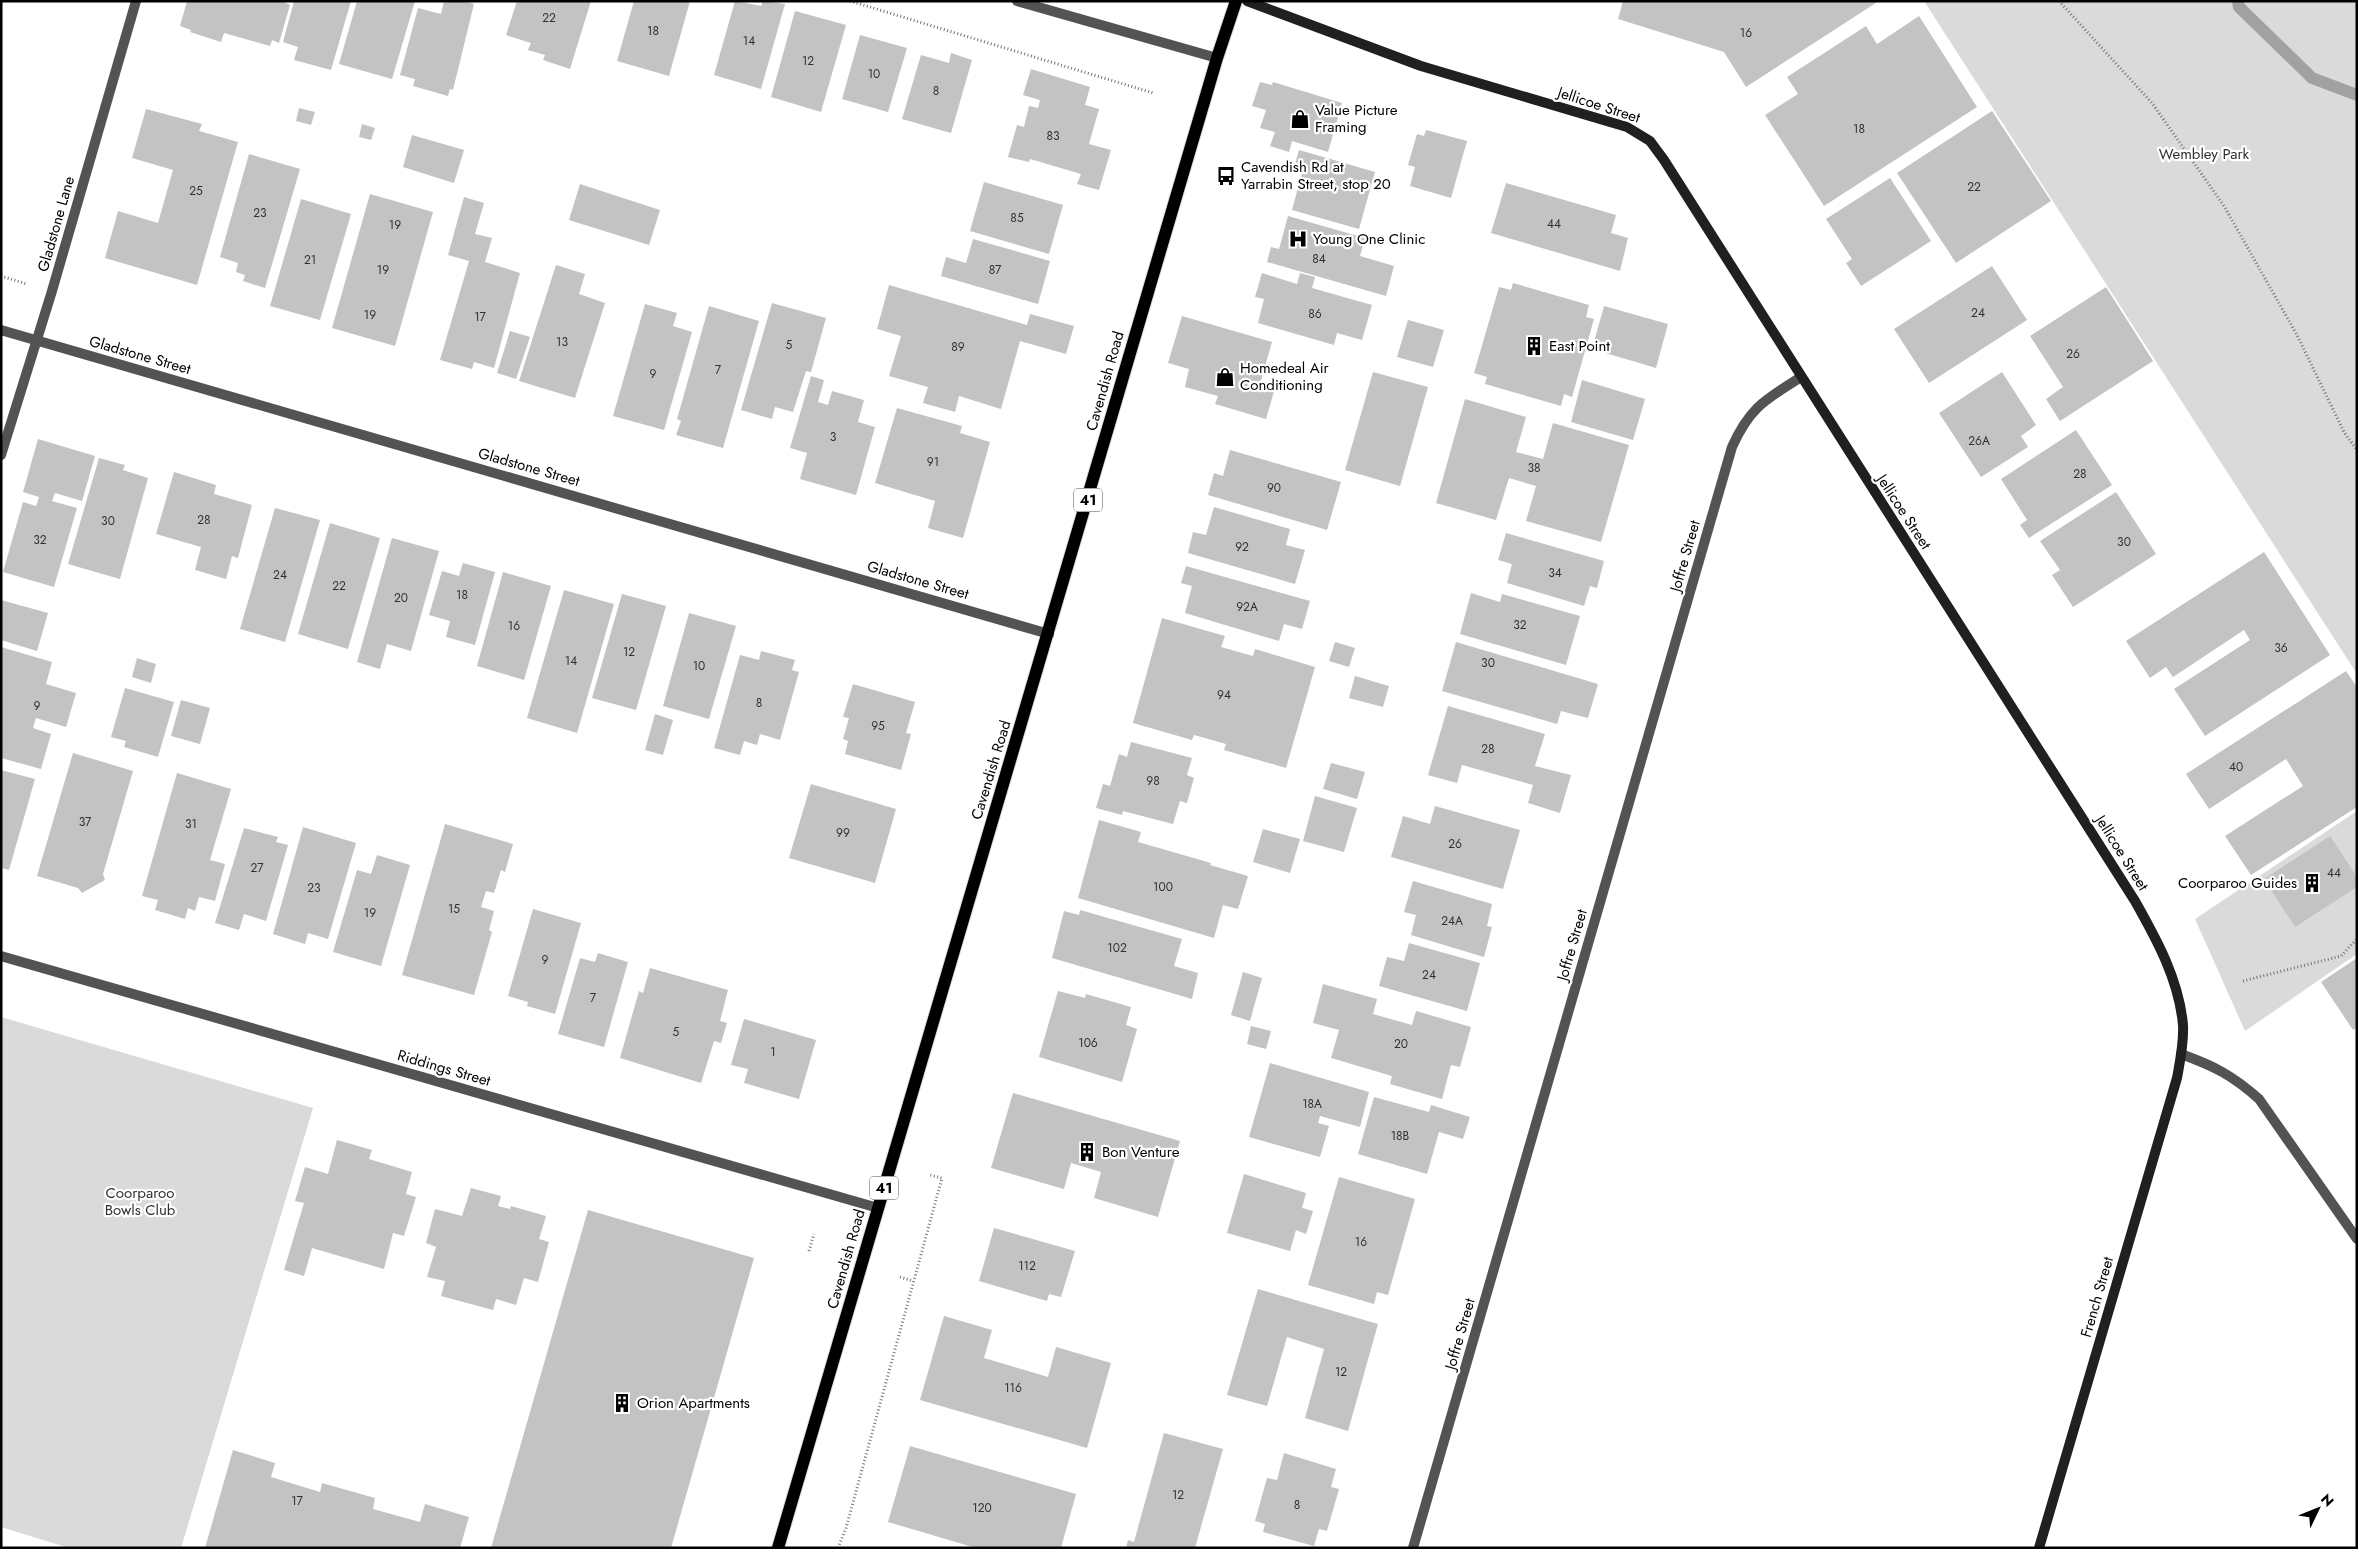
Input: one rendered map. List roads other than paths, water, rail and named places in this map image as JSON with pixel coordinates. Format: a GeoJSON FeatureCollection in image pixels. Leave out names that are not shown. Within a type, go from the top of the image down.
{"type":"FeatureCollection","features":[{"type":"Feature","properties":{"kind":"main road","name":"Cavendish Road"},"geometry":{"type":"LineString","coordinates":[[778,1548],[1049,634],[1217,58],[1236,1]]}},
{"type":"Feature","properties":{"kind":"street","name":"Gladstone Lane"},"geometry":{"type":"LineString","coordinates":[[1,455],[35,340],[52,292],[136,1]]}},
{"type":"Feature","properties":{"kind":"street"},"geometry":{"type":"LineString","coordinates":[[1017,1],[1217,58]]}},
{"type":"Feature","properties":{"kind":"street","name":"Jellicoe Street"},"geometry":{"type":"LineString","coordinates":[[1247,1],[1421,66],[1627,127],[1640,134],[1658,150],[2130,893],[2153,933],[2179,1000],[2183,1027],[2181,1054]]}},
{"type":"Feature","properties":{"kind":"street","name":"Gladstone Street"},"geometry":{"type":"LineString","coordinates":[[1,330],[1049,634]]}},
{"type":"Feature","properties":{"kind":"street","name":"Joffre Street"},"geometry":{"type":"LineString","coordinates":[[1413,1548],[1732,447],[1742,425],[1759,405],[1801,377]]}},
{"type":"Feature","properties":{"kind":"street","name":"Riddings Street"},"geometry":{"type":"LineString","coordinates":[[1,956],[878,1208]]}},
{"type":"Feature","properties":{"kind":"street"},"geometry":{"type":"LineString","coordinates":[[2181,1054],[2214,1066],[2238,1081],[2259,1099],[2357,1239]]}},
{"type":"Feature","properties":{"kind":"street","name":"French Street"},"geometry":{"type":"LineString","coordinates":[[2039,1548],[2177,1078],[2181,1054]]}},
{"type":"Feature","properties":{"kind":"waterway"},"geometry":{"type":"LineString","coordinates":[[2238,1],[2239,7],[2312,78],[2357,95]]}},
{"type":"Feature","properties":{"kind":"place","name":"Value Picture Framing"},"geometry":{"type":"Point","coordinates":[1300,119]}},
{"type":"Feature","properties":{"kind":"place","name":"Cavendish Rd at Yarrabin Street, stop 20"},"geometry":{"type":"Point","coordinates":[1226,176]}},
{"type":"Feature","properties":{"kind":"place","name":"Young One Clinic"},"geometry":{"type":"Point","coordinates":[1298,239]}},
{"type":"Feature","properties":{"kind":"place","name":"East Point"},"geometry":{"type":"Point","coordinates":[1534,346]}},
{"type":"Feature","properties":{"kind":"place","name":"Homedeal Air Conditioning"},"geometry":{"type":"Point","coordinates":[1225,377]}},
{"type":"Feature","properties":{"kind":"place","name":"Coorparoo Guides"},"geometry":{"type":"Point","coordinates":[2312,883]}},
{"type":"Feature","properties":{"kind":"place","name":"Bon Venture"},"geometry":{"type":"Point","coordinates":[1087,1152]}},
{"type":"Feature","properties":{"kind":"place","name":"Orion Apartments"},"geometry":{"type":"Point","coordinates":[622,1403]}},
{"type":"Feature","properties":{"kind":"park label","name":"Wembley Park"},"geometry":{"type":"Point","coordinates":[2204,154]}},
{"type":"Feature","properties":{"kind":"park label","name":"Coorparoo Bowls Club"},"geometry":{"type":"Point","coordinates":[140,1202]}}]}
